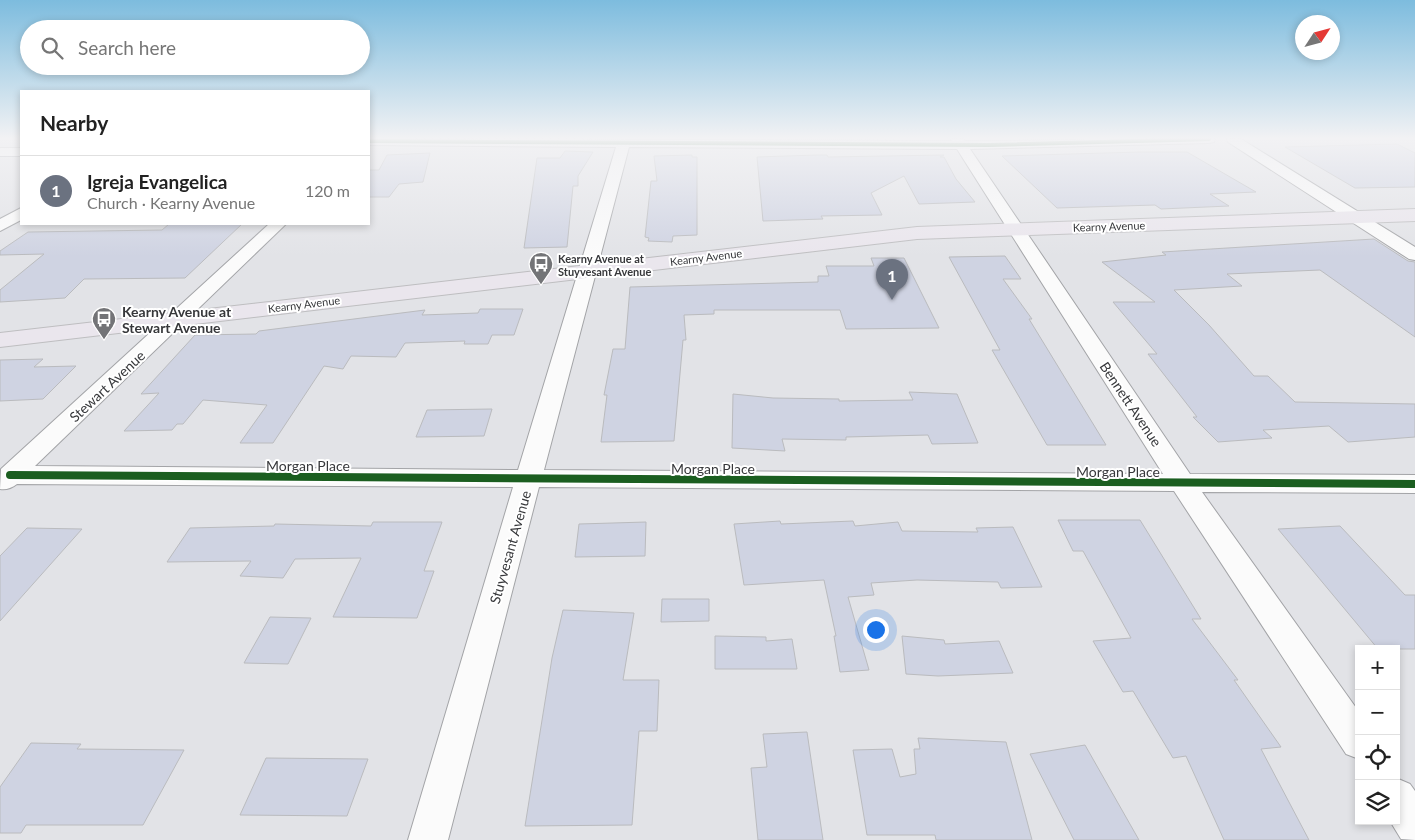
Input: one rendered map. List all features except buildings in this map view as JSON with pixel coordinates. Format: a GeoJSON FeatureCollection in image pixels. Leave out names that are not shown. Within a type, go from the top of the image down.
{"type":"FeatureCollection","features":[{"type":"Feature","properties":{"kind":"main road","name":"Kearny Avenue"},"geometry":{"type":"LineString","coordinates":[[0,340],[860,238],[917,233],[1415,215]]}},
{"type":"Feature","properties":{"kind":"street","name":"Stuyvesant Avenue"},"geometry":{"type":"LineString","coordinates":[[428,840],[586,271],[614,178]]}},
{"type":"Feature","properties":{"kind":"street","name":"Bennett Avenue"},"geometry":{"type":"LineString","coordinates":[[982,178],[1183,484],[1355,736]]}},
{"type":"Feature","properties":{"kind":"street"},"geometry":{"type":"LineString","coordinates":[[1294,178],[1415,255]]}},
{"type":"Feature","properties":{"kind":"street"},"geometry":{"type":"LineString","coordinates":[[0,226],[20,214]]}},
{"type":"Feature","properties":{"kind":"street","name":"Stewart Avenue"},"geometry":{"type":"LineString","coordinates":[[5,480],[277,225]]}},
{"type":"Feature","properties":{"kind":"street","name":"Morgan Place"},"geometry":{"type":"LineString","coordinates":[[5,480],[529,479],[1415,484]]}},
{"type":"Feature","properties":{"kind":"street"},"geometry":{"type":"LineString","coordinates":[[1400,803],[1415,825]]}},
{"type":"Feature","properties":{"kind":"cycle path"},"geometry":{"type":"LineString","coordinates":[[10,475],[1415,484]]}},
{"type":"Feature","properties":{"kind":"place","name":"Kearny Avenue at Stuyvesant Avenue"},"geometry":{"type":"Point","coordinates":[541,285]}},
{"type":"Feature","properties":{"kind":"place","name":"Igreja Evangelica"},"geometry":{"type":"Point","coordinates":[892,300]}},
{"type":"Feature","properties":{"kind":"place","name":"Kearny Avenue at Stewart Avenue"},"geometry":{"type":"Point","coordinates":[104,340]}}]}
